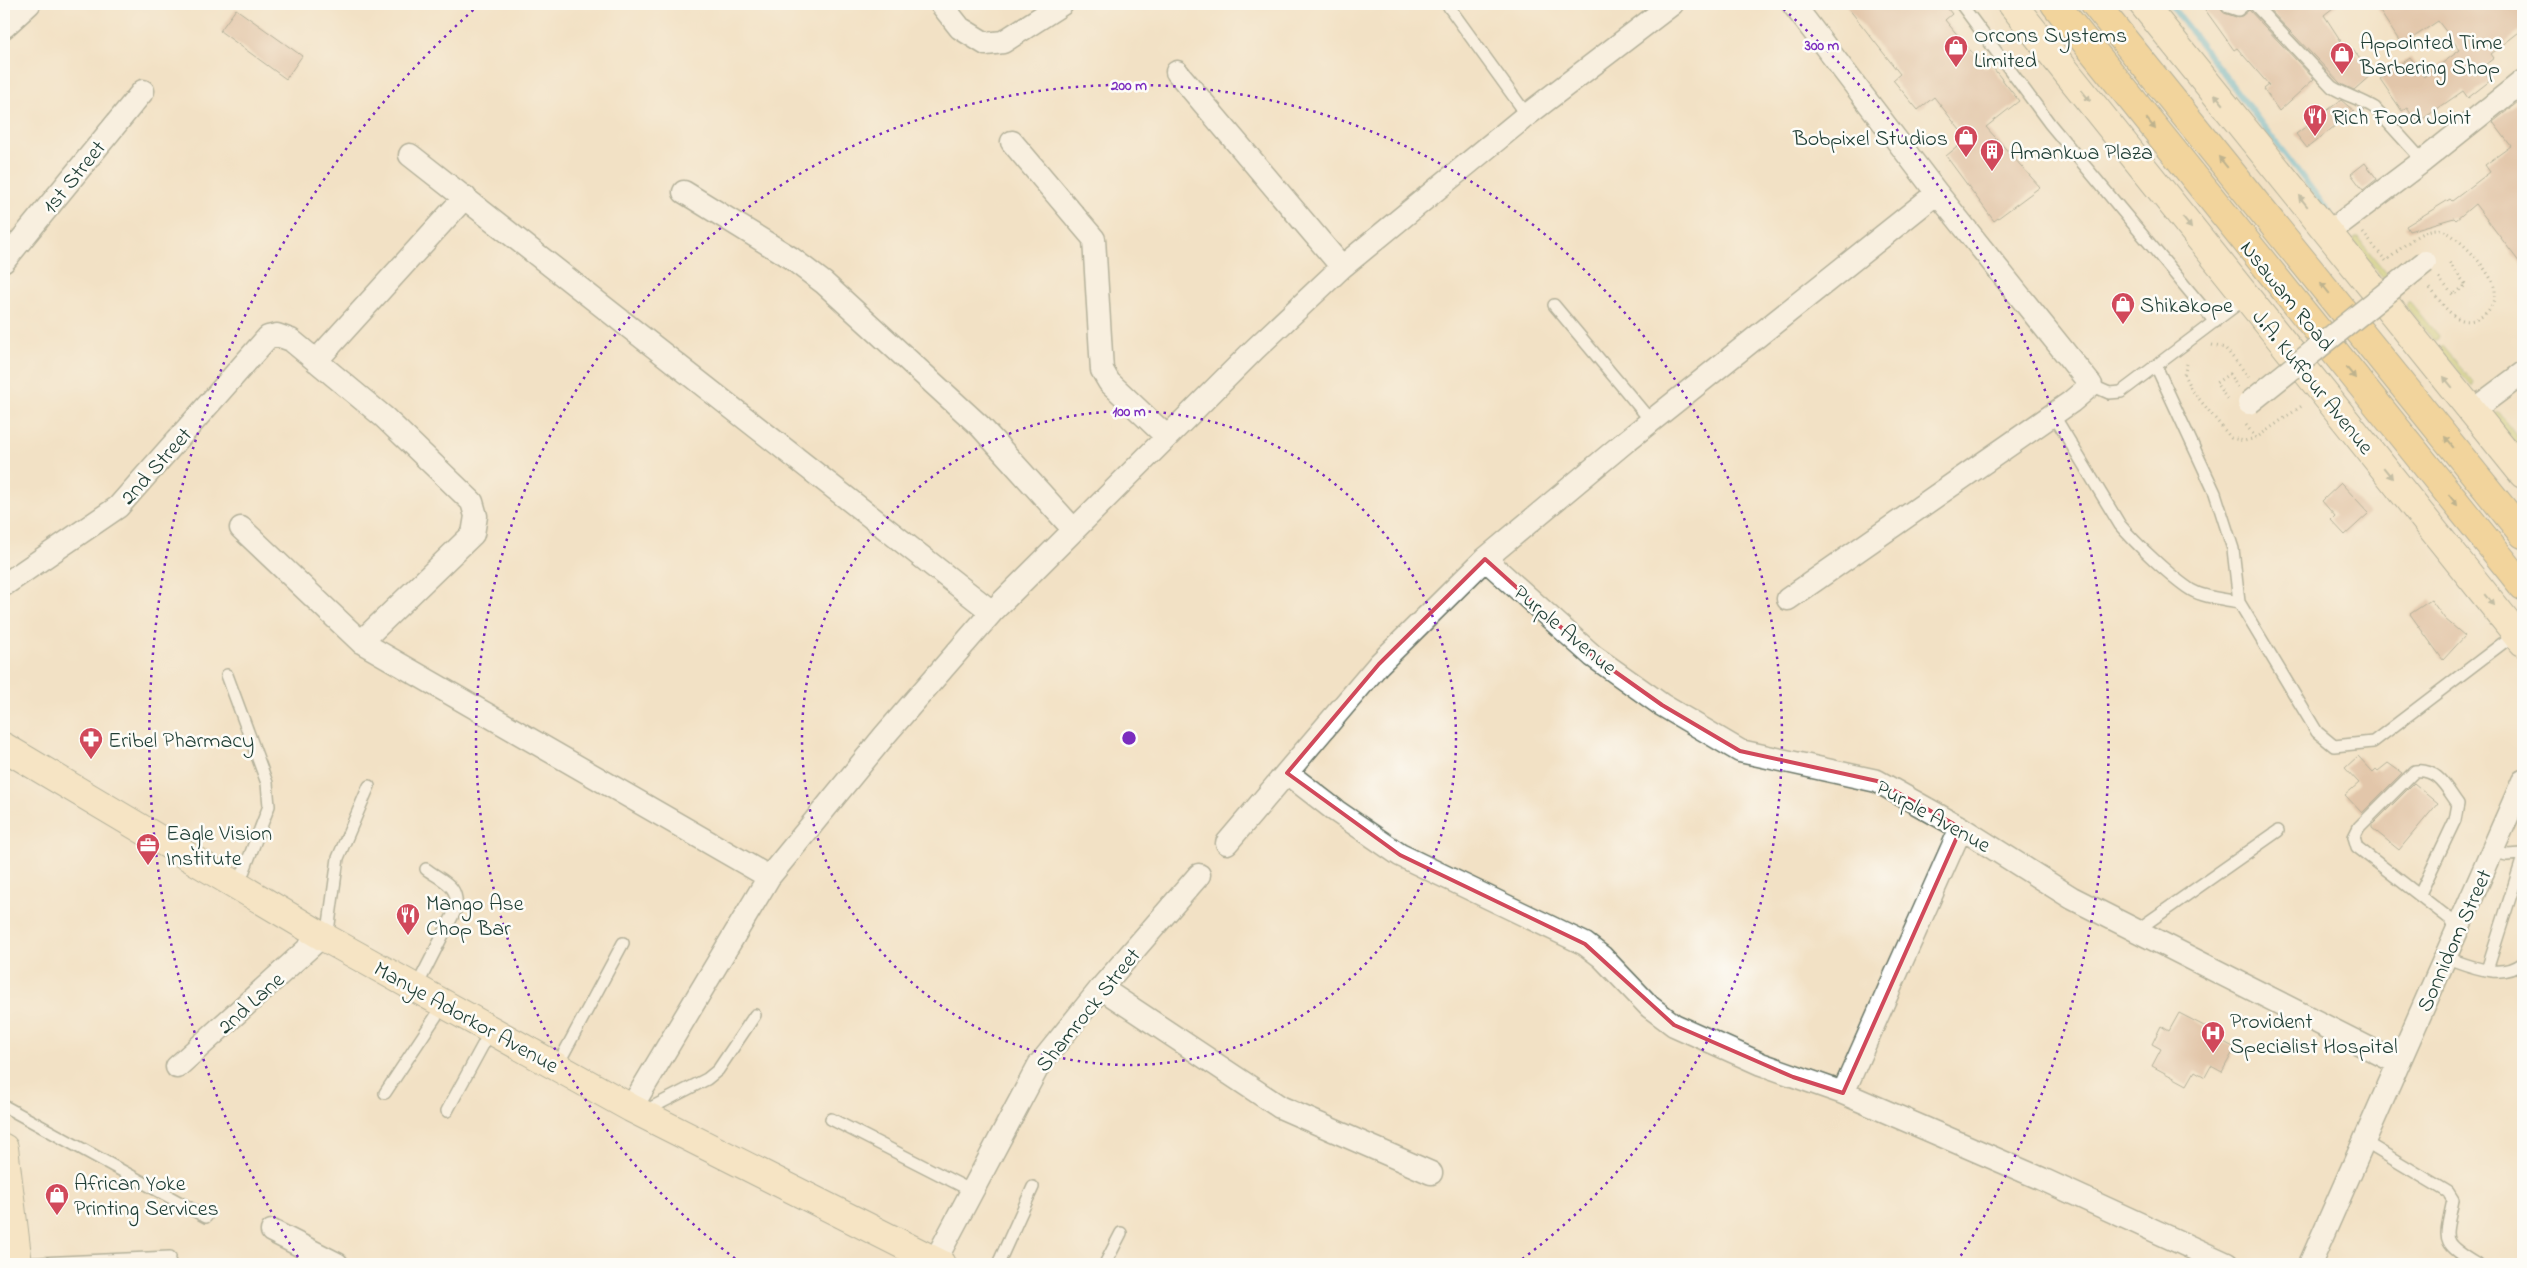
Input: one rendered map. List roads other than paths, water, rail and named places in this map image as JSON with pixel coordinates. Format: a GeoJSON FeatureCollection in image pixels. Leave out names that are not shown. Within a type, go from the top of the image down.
{"type":"FeatureCollection","features":[{"type":"Feature","properties":{"kind":"highway","name":"Nsawam Road"},"geometry":{"type":"LineString","coordinates":[[2055,4],[2523,586]]}},
{"type":"Feature","properties":{"kind":"highway","name":"Nsawam Road"},"geometry":{"type":"LineString","coordinates":[[2096,4],[2523,534]]}},
{"type":"Feature","properties":{"kind":"main road","name":"J.A. Kuffour Avenue"},"geometry":{"type":"LineString","coordinates":[[2012,4],[2520,638]]}},
{"type":"Feature","properties":{"kind":"main road"},"geometry":{"type":"LineString","coordinates":[[2142,4],[2329,232],[2523,474]]}},
{"type":"Feature","properties":{"kind":"main road","name":"Manye Adorkor Avenue"},"geometry":{"type":"LineString","coordinates":[[4,747],[324,937],[490,1030],[636,1110],[938,1262]]}},
{"type":"Feature","properties":{"kind":"main road"},"geometry":{"type":"LineString","coordinates":[[4,1148],[18,1264]]}},
{"type":"Feature","properties":{"kind":"street"},"geometry":{"type":"LineString","coordinates":[[4,27],[29,4]]}},
{"type":"Feature","properties":{"kind":"street"},"geometry":{"type":"LineString","coordinates":[[941,4],[960,28],[986,44],[1002,42],[1062,4]]}},
{"type":"Feature","properties":{"kind":"street"},"geometry":{"type":"LineString","coordinates":[[636,1110],[769,876],[885,735],[992,612],[1255,349],[1342,267],[1527,115],[1672,4]]}},
{"type":"Feature","properties":{"kind":"street"},"geometry":{"type":"LineString","coordinates":[[1788,599],[2053,414],[2091,385],[1938,193],[1793,4]]}},
{"type":"Feature","properties":{"kind":"street"},"geometry":{"type":"LineString","coordinates":[[1177,72],[1342,267]]}},
{"type":"Feature","properties":{"kind":"street"},"geometry":{"type":"LineString","coordinates":[[2329,232],[2424,161],[2523,81]]}},
{"type":"Feature","properties":{"kind":"street","name":"1st Street"},"geometry":{"type":"LineString","coordinates":[[4,262],[143,91]]}},
{"type":"Feature","properties":{"kind":"street"},"geometry":{"type":"LineString","coordinates":[[1012,142],[1094,239],[1102,370],[1109,382],[1167,437]]}},
{"type":"Feature","properties":{"kind":"street"},"geometry":{"type":"LineString","coordinates":[[410,155],[992,612]]}},
{"type":"Feature","properties":{"kind":"street"},"geometry":{"type":"LineString","coordinates":[[684,192],[791,258],[824,283],[982,427],[1074,530]]}},
{"type":"Feature","properties":{"kind":"street"},"geometry":{"type":"LineString","coordinates":[[1227,843],[1331,718],[1379,664],[1485,559],[1651,421],[1938,193]]}},
{"type":"Feature","properties":{"kind":"street"},"geometry":{"type":"LineString","coordinates":[[361,642],[473,534],[476,516],[472,502],[385,418],[316,361],[465,197]]}},
{"type":"Feature","properties":{"kind":"street"},"geometry":{"type":"LineString","coordinates":[[2249,403],[2436,261]]}},
{"type":"Feature","properties":{"kind":"street","name":"2nd Street"},"geometry":{"type":"LineString","coordinates":[[4,585],[118,506],[268,337],[277,335],[291,340],[316,361]]}},
{"type":"Feature","properties":{"kind":"street"},"geometry":{"type":"LineString","coordinates":[[2472,411],[2523,373]]}},
{"type":"Feature","properties":{"kind":"street"},"geometry":{"type":"LineString","coordinates":[[241,528],[361,642],[769,876]]}},
{"type":"Feature","properties":{"kind":"street","name":"Purple Avenue"},"geometry":{"type":"LineString","coordinates":[[1485,559],[1593,656],[1662,705],[1740,751],[1877,781],[1961,828],[2072,898],[2398,1063]]}},
{"type":"Feature","properties":{"kind":"street"},"geometry":{"type":"LineString","coordinates":[[1287,773],[1336,811],[1400,855],[1585,944],[1602,957],[1650,1007],[1674,1025],[1769,1067],[1843,1093],[2042,1179],[2227,1264]]}},
{"type":"Feature","properties":{"kind":"street","name":"Sonnidom Street"},"geometry":{"type":"LineString","coordinates":[[2310,1264],[2523,781]]}},
{"type":"Feature","properties":{"kind":"street"},"geometry":{"type":"LineString","coordinates":[[1843,1093],[1961,828]]}},
{"type":"Feature","properties":{"kind":"street","name":"Shamrock Street"},"geometry":{"type":"LineString","coordinates":[[938,1262],[972,1191],[1040,1065],[1101,988],[1199,875]]}},
{"type":"Feature","properties":{"kind":"street","name":"2nd Lane"},"geometry":{"type":"LineString","coordinates":[[177,1068],[324,937]]}},
{"type":"Feature","properties":{"kind":"street"},"geometry":{"type":"LineString","coordinates":[[1101,988],[1280,1107],[1431,1174]]}},
{"type":"Feature","properties":{"kind":"street"},"geometry":{"type":"LineString","coordinates":[[272,1231],[337,1264]]}},
{"type":"Feature","properties":{"kind":"lane"},"geometry":{"type":"LineString","coordinates":[[1961,4],[2050,124],[2214,322]]}},
{"type":"Feature","properties":{"kind":"lane"},"geometry":{"type":"LineString","coordinates":[[2226,4],[2229,8],[2238,10],[2245,4]]}},
{"type":"Feature","properties":{"kind":"lane"},"geometry":{"type":"LineString","coordinates":[[2254,4],[2332,87],[2375,108],[2424,161]]}},
{"type":"Feature","properties":{"kind":"lane"},"geometry":{"type":"LineString","coordinates":[[1449,7],[1527,115]]}},
{"type":"Feature","properties":{"kind":"lane"},"geometry":{"type":"LineString","coordinates":[[2091,385],[2108,393],[2121,392],[2247,297]]}},
{"type":"Feature","properties":{"kind":"lane"},"geometry":{"type":"LineString","coordinates":[[1554,305],[1651,421]]}},
{"type":"Feature","properties":{"kind":"lane"},"geometry":{"type":"LineString","coordinates":[[2156,366],[2215,493],[2233,549],[2240,602],[2316,732],[2334,746],[2373,742],[2520,638]]}},
{"type":"Feature","properties":{"kind":"lane"},"geometry":{"type":"LineString","coordinates":[[2053,414],[2131,539],[2191,590],[2207,596],[2240,602]]}},
{"type":"Feature","properties":{"kind":"lane"},"geometry":{"type":"LineString","coordinates":[[227,675],[270,794],[269,806],[238,886]]}},
{"type":"Feature","properties":{"kind":"lane"},"geometry":{"type":"LineString","coordinates":[[2420,894],[2455,820],[2458,804],[2434,773],[2424,770],[2416,771],[2359,827],[2354,837],[2357,848],[2420,894],[2459,926]]}},
{"type":"Feature","properties":{"kind":"lane"},"geometry":{"type":"LineString","coordinates":[[324,937],[338,858],[369,786]]}},
{"type":"Feature","properties":{"kind":"lane"},"geometry":{"type":"LineString","coordinates":[[2137,930],[2278,831]]}},
{"type":"Feature","properties":{"kind":"lane"},"geometry":{"type":"LineString","coordinates":[[2487,970],[2523,856],[2492,852]]}},
{"type":"Feature","properties":{"kind":"lane"},"geometry":{"type":"LineString","coordinates":[[416,988],[456,909],[458,898],[454,888],[426,869]]}},
{"type":"Feature","properties":{"kind":"lane"},"geometry":{"type":"LineString","coordinates":[[557,1066],[623,943]]}},
{"type":"Feature","properties":{"kind":"lane"},"geometry":{"type":"LineString","coordinates":[[2444,957],[2487,970],[2505,971],[2523,962]]}},
{"type":"Feature","properties":{"kind":"lane"},"geometry":{"type":"LineString","coordinates":[[385,1093],[444,1004]]}},
{"type":"Feature","properties":{"kind":"lane"},"geometry":{"type":"LineString","coordinates":[[636,1110],[707,1079],[718,1070],[756,1015]]}},
{"type":"Feature","properties":{"kind":"lane"},"geometry":{"type":"LineString","coordinates":[[447,1111],[490,1030]]}},
{"type":"Feature","properties":{"kind":"lane"},"geometry":{"type":"LineString","coordinates":[[4,1106],[206,1216]]}},
{"type":"Feature","properties":{"kind":"lane"},"geometry":{"type":"LineString","coordinates":[[831,1119],[972,1191]]}},
{"type":"Feature","properties":{"kind":"lane"},"geometry":{"type":"LineString","coordinates":[[2363,1141],[2448,1192],[2453,1200],[2445,1230],[2447,1240],[2454,1250],[2478,1264]]}},
{"type":"Feature","properties":{"kind":"lane"},"geometry":{"type":"LineString","coordinates":[[998,1264],[1033,1187]]}},
{"type":"Feature","properties":{"kind":"lane"},"geometry":{"type":"LineString","coordinates":[[1105,1264],[1121,1233]]}},
{"type":"Feature","properties":{"kind":"lane"},"geometry":{"type":"LineString","coordinates":[[18,1264],[170,1257]]}},
{"type":"Feature","properties":{"kind":"waterway"},"geometry":{"type":"LineString","coordinates":[[2170,4],[2333,217]]}},
{"type":"Feature","properties":{"kind":"place","name":"Orcons Systems Limited"},"geometry":{"type":"Point","coordinates":[1956,68]}},
{"type":"Feature","properties":{"kind":"place","name":"Appointed Time Barbering Shop"},"geometry":{"type":"Point","coordinates":[2342,75]}},
{"type":"Feature","properties":{"kind":"place","name":"Rich Food Joint"},"geometry":{"type":"Point","coordinates":[2315,137]}},
{"type":"Feature","properties":{"kind":"place","name":"Bobpixel Studios"},"geometry":{"type":"Point","coordinates":[1966,158]}},
{"type":"Feature","properties":{"kind":"place","name":"Amankwa Plaza"},"geometry":{"type":"Point","coordinates":[1992,172]}},
{"type":"Feature","properties":{"kind":"place","name":"Shikakope"},"geometry":{"type":"Point","coordinates":[2123,325]}},
{"type":"Feature","properties":{"kind":"place","name":"Eribel Pharmacy"},"geometry":{"type":"Point","coordinates":[91,760]}},
{"type":"Feature","properties":{"kind":"place","name":"Eagle Vision Institute"},"geometry":{"type":"Point","coordinates":[148,866]}},
{"type":"Feature","properties":{"kind":"place","name":"Mango Ase Chop Bar"},"geometry":{"type":"Point","coordinates":[408,936]}},
{"type":"Feature","properties":{"kind":"place","name":"Provident Specialist Hospital"},"geometry":{"type":"Point","coordinates":[2213,1054]}},
{"type":"Feature","properties":{"kind":"place","name":"African Yoke Printing Services"},"geometry":{"type":"Point","coordinates":[57,1216]}}]}
